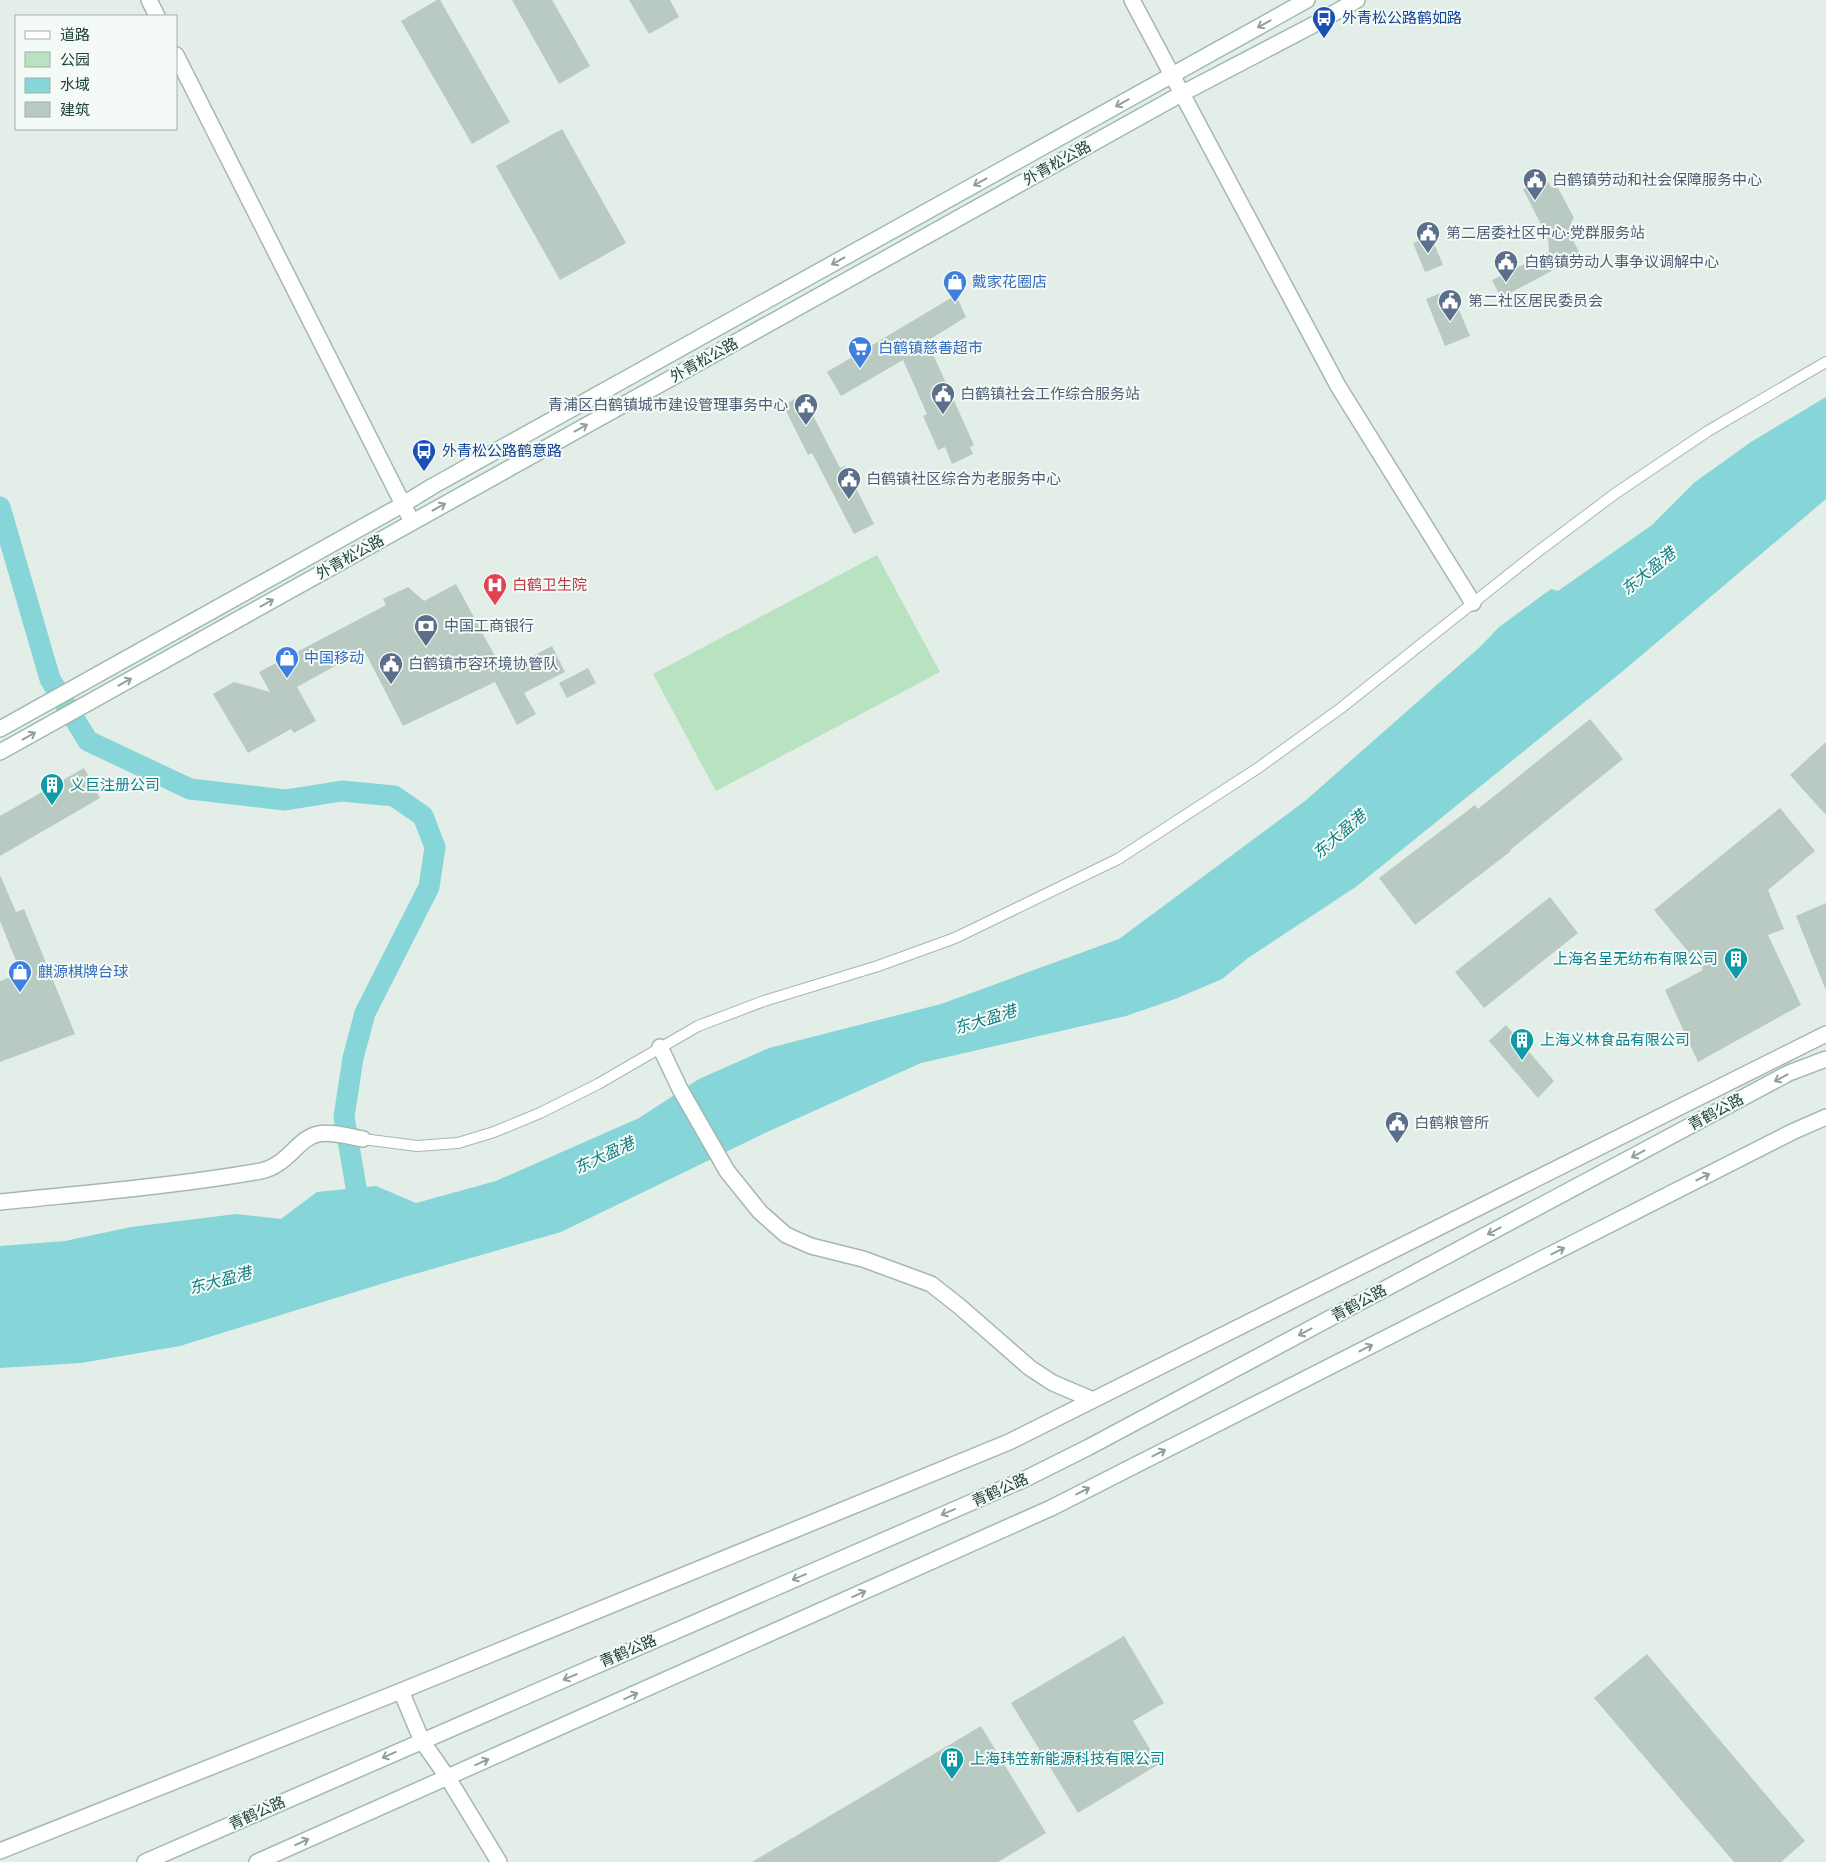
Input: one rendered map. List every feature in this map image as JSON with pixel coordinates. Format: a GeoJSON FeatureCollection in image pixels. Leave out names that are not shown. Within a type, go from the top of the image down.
{"type":"FeatureCollection","features":[{"type":"Feature","properties":{"kind":"main road"},"geometry":{"type":"LineString","coordinates":[[149,0],[156,15]]}},
{"type":"Feature","properties":{"kind":"main road"},"geometry":{"type":"LineString","coordinates":[[1132,0],[1338,386],[1473,603]]}},
{"type":"Feature","properties":{"kind":"main road","name":"外青松公路"},"geometry":{"type":"LineString","coordinates":[[0,729],[1307,0]]}},
{"type":"Feature","properties":{"kind":"main road","name":"外青松公路"},"geometry":{"type":"LineString","coordinates":[[0,752],[1183,93],[1357,0]]}},
{"type":"Feature","properties":{"kind":"main road"},"geometry":{"type":"LineString","coordinates":[[178,58],[412,522]]}},
{"type":"Feature","properties":{"kind":"main road"},"geometry":{"type":"LineString","coordinates":[[0,1850],[401,1691],[1009,1442],[1826,1034]]}},
{"type":"Feature","properties":{"kind":"main road"},"geometry":{"type":"LineString","coordinates":[[660,1047],[680,1089],[727,1171],[760,1212],[786,1235],[810,1246],[863,1259],[931,1284],[1030,1368],[1053,1383],[1093,1400]]}},
{"type":"Feature","properties":{"kind":"main road","name":"青鹤公路"},"geometry":{"type":"LineString","coordinates":[[145,1862],[1025,1479],[1090,1447],[1789,1074],[1826,1059]]}},
{"type":"Feature","properties":{"kind":"main road"},"geometry":{"type":"LineString","coordinates":[[257,1862],[1051,1508],[1784,1136],[1826,1118]]}},
{"type":"Feature","properties":{"kind":"main road"},"geometry":{"type":"LineString","coordinates":[[0,1202],[179,1182],[264,1170],[279,1164],[314,1135],[321,1133],[363,1139]]}},
{"type":"Feature","properties":{"kind":"main road"},"geometry":{"type":"LineString","coordinates":[[401,1691],[422,1741],[448,1778],[499,1862]]}},
{"type":"Feature","properties":{"kind":"lane"},"geometry":{"type":"LineString","coordinates":[[363,1139],[418,1146],[458,1143],[494,1132],[540,1113],[598,1084],[698,1026],[764,1001],[878,966],[955,938],[1118,859],[1258,768],[1340,708],[1616,493],[1708,431],[1826,362]]}},
{"type":"Feature","properties":{"kind":"green space"},"geometry":{"type":"Polygon","coordinates":[[[877,555],[940,672],[716,791],[653,674],[877,555]]]}},
{"type":"Feature","properties":{"kind":"water","name":"东大盈港"},"geometry":{"type":"Polygon","coordinates":[[[1826,397],[1826,499],[1623,671],[1357,886],[1248,958],[1222,979],[1175,999],[1126,1016],[921,1063],[767,1132],[561,1232],[394,1280],[180,1346],[81,1363],[0,1368],[0,1246],[65,1241],[131,1227],[236,1214],[281,1219],[317,1192],[376,1186],[416,1203],[496,1181],[639,1118],[699,1079],[769,1048],[941,1004],[1119,939],[1305,801],[1481,646],[1499,627],[1551,589],[1558,591],[1652,525],[1695,482],[1751,442],[1826,397]]]}},
{"type":"Feature","properties":{"kind":"building"},"geometry":{"type":"Polygon","coordinates":[[[440,0],[510,122],[472,144],[401,21],[440,0]]]}},
{"type":"Feature","properties":{"kind":"building"},"geometry":{"type":"Polygon","coordinates":[[[512,0],[552,0],[590,66],[559,84],[512,0]]]}},
{"type":"Feature","properties":{"kind":"building"},"geometry":{"type":"Polygon","coordinates":[[[629,0],[670,0],[679,17],[649,34],[629,0]]]}},
{"type":"Feature","properties":{"kind":"building"},"geometry":{"type":"Polygon","coordinates":[[[562,129],[626,243],[560,280],[496,166],[562,129]]]}},
{"type":"Feature","properties":{"kind":"building"},"geometry":{"type":"Polygon","coordinates":[[[1540,180],[1548,182],[1551,187],[1558,188],[1574,218],[1571,222],[1575,233],[1570,235],[1581,255],[1501,298],[1492,280],[1549,252],[1548,238],[1523,189],[1540,180]]]}},
{"type":"Feature","properties":{"kind":"building","name":"第二居委社区中心·党群服务站"},"geometry":{"type":"Polygon","coordinates":[[[1431,236],[1443,265],[1425,272],[1413,243],[1431,236]]]}},
{"type":"Feature","properties":{"kind":"building","name":"第二社区居民委员会"},"geometry":{"type":"Polygon","coordinates":[[[1443,292],[1447,301],[1454,298],[1470,336],[1445,346],[1426,299],[1443,292]]]}},
{"type":"Feature","properties":{"kind":"building"},"geometry":{"type":"Polygon","coordinates":[[[956,295],[966,317],[927,341],[974,445],[970,447],[973,454],[952,464],[945,447],[938,450],[923,416],[927,414],[903,360],[841,396],[827,372],[956,295]]]}},
{"type":"Feature","properties":{"kind":"building"},"geometry":{"type":"Polygon","coordinates":[[[802,394],[840,468],[845,466],[874,524],[854,534],[812,453],[808,455],[784,407],[802,394]]]}},
{"type":"Feature","properties":{"kind":"building"},"geometry":{"type":"Polygon","coordinates":[[[456,584],[503,671],[552,646],[565,672],[524,693],[536,714],[517,725],[495,682],[403,726],[364,650],[297,687],[316,721],[294,733],[291,729],[248,753],[213,694],[234,682],[270,692],[259,672],[386,605],[383,599],[408,587],[424,601],[456,584]]]}},
{"type":"Feature","properties":{"kind":"building"},"geometry":{"type":"Polygon","coordinates":[[[588,668],[596,683],[567,698],[559,683],[588,668]]]}},
{"type":"Feature","properties":{"kind":"building"},"geometry":{"type":"Polygon","coordinates":[[[1590,719],[1623,759],[1511,851],[1415,925],[1379,878],[1475,805],[1478,809],[1590,719]]]}},
{"type":"Feature","properties":{"kind":"building"},"geometry":{"type":"Polygon","coordinates":[[[1826,742],[1826,815],[1790,775],[1826,742]]]}},
{"type":"Feature","properties":{"kind":"building","name":"义巨注册公司"},"geometry":{"type":"Polygon","coordinates":[[[84,768],[100,798],[0,856],[0,816],[84,768]]]}},
{"type":"Feature","properties":{"kind":"building"},"geometry":{"type":"Polygon","coordinates":[[[1780,808],[1815,851],[1768,890],[1784,929],[1768,935],[1801,1005],[1698,1062],[1665,990],[1703,970],[1654,910],[1780,808]]]}},
{"type":"Feature","properties":{"kind":"building"},"geometry":{"type":"Polygon","coordinates":[[[0,875],[16,912],[24,909],[75,1034],[0,1062],[0,981],[21,973],[0,921],[0,875]]]}},
{"type":"Feature","properties":{"kind":"building"},"geometry":{"type":"Polygon","coordinates":[[[1550,897],[1578,933],[1484,1008],[1455,972],[1550,897]]]}},
{"type":"Feature","properties":{"kind":"building"},"geometry":{"type":"Polygon","coordinates":[[[1826,903],[1826,988],[1825,988],[1796,916],[1826,903]]]}},
{"type":"Feature","properties":{"kind":"building","name":"上海义林食品有限公司"},"geometry":{"type":"Polygon","coordinates":[[[1506,1025],[1554,1081],[1538,1098],[1489,1041],[1506,1025]]]}},
{"type":"Feature","properties":{"kind":"building"},"geometry":{"type":"Polygon","coordinates":[[[1124,1636],[1164,1703],[1133,1721],[1159,1764],[1078,1813],[1011,1703],[1124,1636]]]}},
{"type":"Feature","properties":{"kind":"building"},"geometry":{"type":"Polygon","coordinates":[[[1647,1654],[1805,1841],[1781,1862],[1734,1862],[1594,1698],[1647,1654]]]}},
{"type":"Feature","properties":{"kind":"building","name":"上海玮笠新能源科技有限公司"},"geometry":{"type":"Polygon","coordinates":[[[981,1726],[1046,1833],[998,1862],[752,1862],[981,1726]]]}},
{"type":"Feature","properties":{"kind":"waterway"},"geometry":{"type":"LineString","coordinates":[[0,507],[50,679],[88,741],[190,789],[285,800],[342,791],[394,796],[423,816],[435,847],[429,887],[365,1013],[353,1058],[344,1117],[361,1216]]}},
{"type":"Feature","properties":{"kind":"place","name":"外青松公路鹤如路"},"geometry":{"type":"Point","coordinates":[1324,39]}},
{"type":"Feature","properties":{"kind":"place","name":"白鹤镇劳动和社会保障服务中心"},"geometry":{"type":"Point","coordinates":[1535,201]}},
{"type":"Feature","properties":{"kind":"place","name":"第二居委社区中心·党群服务站"},"geometry":{"type":"Point","coordinates":[1428,254]}},
{"type":"Feature","properties":{"kind":"place","name":"白鹤镇劳动人事争议调解中心"},"geometry":{"type":"Point","coordinates":[1506,283]}},
{"type":"Feature","properties":{"kind":"place","name":"戴家花圈店"},"geometry":{"type":"Point","coordinates":[955,303]}},
{"type":"Feature","properties":{"kind":"place","name":"第二社区居民委员会"},"geometry":{"type":"Point","coordinates":[1450,322]}},
{"type":"Feature","properties":{"kind":"place","name":"白鹤镇慈善超市"},"geometry":{"type":"Point","coordinates":[860,369]}},
{"type":"Feature","properties":{"kind":"place","name":"白鹤镇社会工作综合服务站"},"geometry":{"type":"Point","coordinates":[943,415]}},
{"type":"Feature","properties":{"kind":"place","name":"青浦区白鹤镇城市建设管理事务中心"},"geometry":{"type":"Point","coordinates":[806,426]}},
{"type":"Feature","properties":{"kind":"place","name":"外青松公路鹤意路"},"geometry":{"type":"Point","coordinates":[424,472]}},
{"type":"Feature","properties":{"kind":"place","name":"白鹤镇社区综合为老服务中心"},"geometry":{"type":"Point","coordinates":[849,500]}},
{"type":"Feature","properties":{"kind":"place","name":"白鹤卫生院"},"geometry":{"type":"Point","coordinates":[495,606]}},
{"type":"Feature","properties":{"kind":"place","name":"中国工商银行"},"geometry":{"type":"Point","coordinates":[426,647]}},
{"type":"Feature","properties":{"kind":"place","name":"中国移动"},"geometry":{"type":"Point","coordinates":[287,679]}},
{"type":"Feature","properties":{"kind":"place","name":"白鹤镇市容环境协管队"},"geometry":{"type":"Point","coordinates":[391,685]}},
{"type":"Feature","properties":{"kind":"place","name":"义巨注册公司"},"geometry":{"type":"Point","coordinates":[52,806]}},
{"type":"Feature","properties":{"kind":"place","name":"上海名呈无纺布有限公司"},"geometry":{"type":"Point","coordinates":[1736,980]}},
{"type":"Feature","properties":{"kind":"place","name":"麒源棋牌台球"},"geometry":{"type":"Point","coordinates":[20,993]}},
{"type":"Feature","properties":{"kind":"place","name":"上海义林食品有限公司"},"geometry":{"type":"Point","coordinates":[1522,1061]}},
{"type":"Feature","properties":{"kind":"place","name":"白鹤粮管所"},"geometry":{"type":"Point","coordinates":[1397,1144]}},
{"type":"Feature","properties":{"kind":"place","name":"上海玮笠新能源科技有限公司"},"geometry":{"type":"Point","coordinates":[952,1780]}}]}
